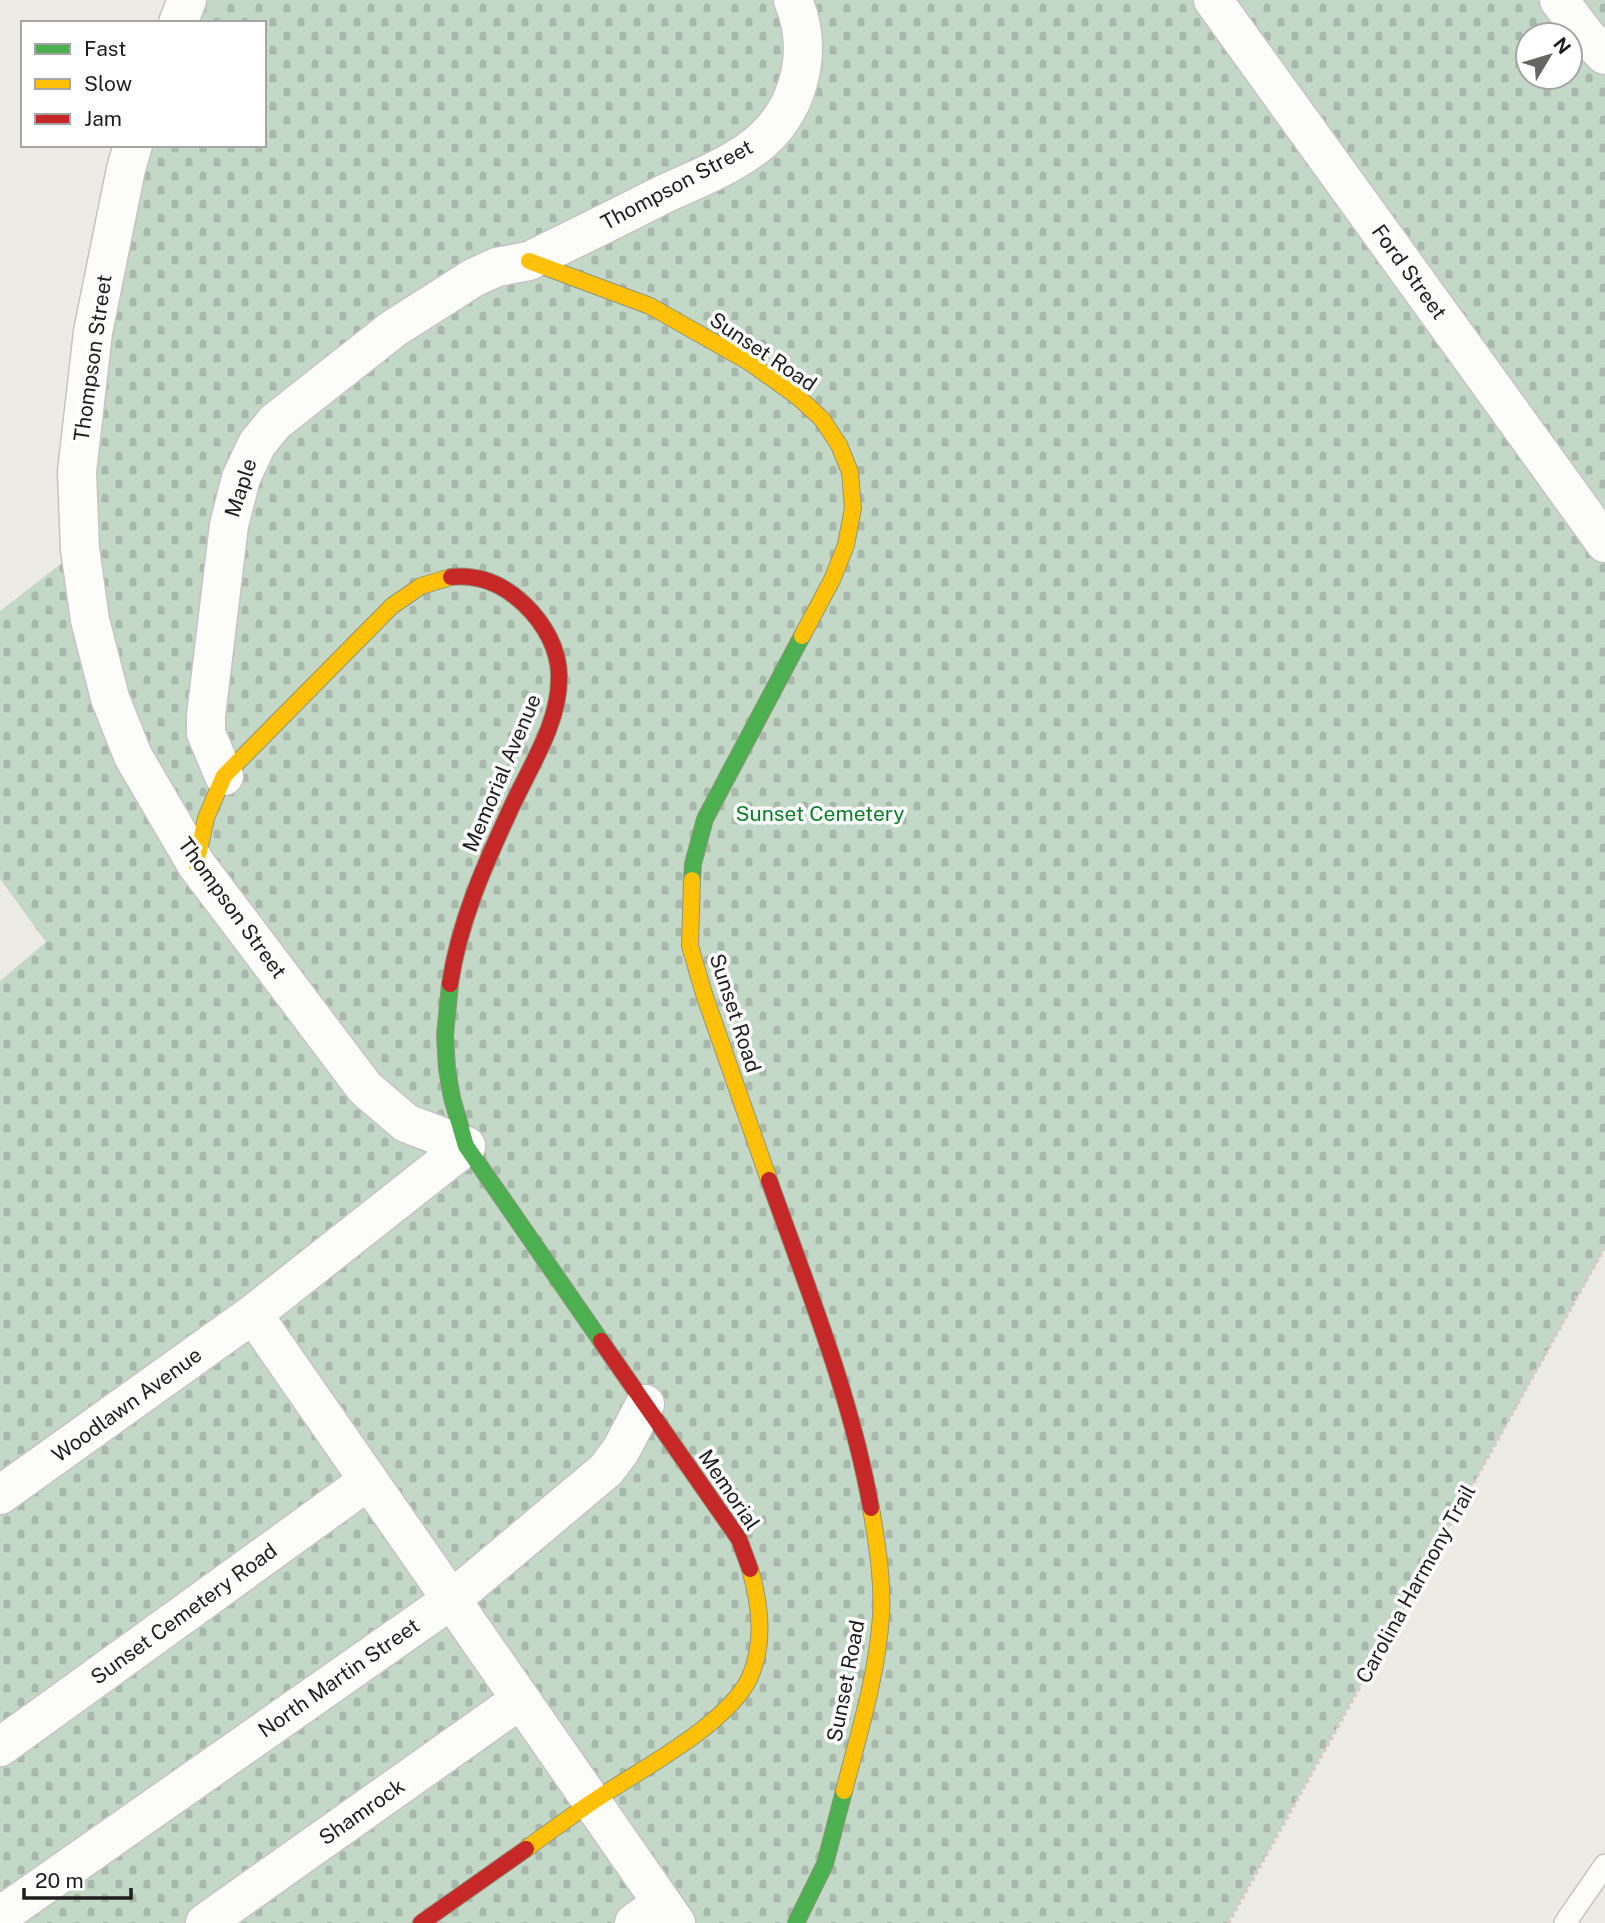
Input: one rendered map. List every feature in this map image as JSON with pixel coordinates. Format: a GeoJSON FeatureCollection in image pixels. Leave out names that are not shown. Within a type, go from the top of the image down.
{"type":"FeatureCollection","features":[{"type":"Feature","properties":{"kind":"street"},"geometry":{"type":"LineString","coordinates":[[179,21],[187,0]]}},
{"type":"Feature","properties":{"kind":"street","name":"Thompson Street"},"geometry":{"type":"LineString","coordinates":[[528,261],[729,162],[752,149],[769,134],[796,92],[802,72],[804,51],[799,12],[793,0]]}},
{"type":"Feature","properties":{"kind":"street","name":"Ford Street"},"geometry":{"type":"LineString","coordinates":[[1213,0],[1605,543]]}},
{"type":"Feature","properties":{"kind":"street"},"geometry":{"type":"LineString","coordinates":[[1559,0],[1586,36],[1605,55]]}},
{"type":"Feature","properties":{"kind":"street","name":"Thompson Street"},"geometry":{"type":"LineString","coordinates":[[131,147],[93,332],[77,472],[80,549],[90,620],[110,698],[133,756],[195,863],[365,1088],[406,1123],[466,1146]]}},
{"type":"Feature","properties":{"kind":"street","name":"Maple"},"geometry":{"type":"LineString","coordinates":[[224,776],[206,733],[206,716],[229,525],[241,478],[257,444],[275,422],[393,329],[473,278],[497,267],[528,261]]}},
{"type":"Feature","properties":{"kind":"street","name":"Sunset Road"},"geometry":{"type":"LineString","coordinates":[[528,261],[650,306],[749,362],[799,397],[822,419],[839,445],[849,472],[853,508],[846,545],[832,580],[705,819],[693,864],[691,912],[690,946],[704,994],[837,1373],[863,1463],[877,1545],[881,1614],[874,1673],[825,1864],[796,1923]]}},
{"type":"Feature","properties":{"kind":"street","name":"Memorial Avenue"},"geometry":{"type":"LineString","coordinates":[[195,863],[203,821],[212,796],[224,776],[391,606],[435,580],[463,575],[492,580],[514,594],[542,624],[558,659],[559,691],[549,726],[498,836],[452,959],[444,1017],[447,1072],[466,1146]]}},
{"type":"Feature","properties":{"kind":"street","name":"Woodlawn Avenue"},"geometry":{"type":"LineString","coordinates":[[0,1495],[253,1314],[466,1146]]}},
{"type":"Feature","properties":{"kind":"street","name":"Memorial"},"geometry":{"type":"LineString","coordinates":[[421,1923],[703,1727],[734,1701],[749,1680],[758,1633],[754,1579],[739,1539],[466,1146]]}},
{"type":"Feature","properties":{"kind":"street"},"geometry":{"type":"LineString","coordinates":[[253,1314],[591,1803],[657,1916]]}},
{"type":"Feature","properties":{"kind":"street","name":"North Martin Street"},"geometry":{"type":"LineString","coordinates":[[0,1916],[451,1600],[606,1470],[621,1450],[645,1404]]}},
{"type":"Feature","properties":{"kind":"street","name":"Sunset Cemetery Road"},"geometry":{"type":"LineString","coordinates":[[0,1747],[368,1481]]}},
{"type":"Feature","properties":{"kind":"street","name":"Shamrock"},"geometry":{"type":"LineString","coordinates":[[205,1923],[520,1700]]}},
{"type":"Feature","properties":{"kind":"lane"},"geometry":{"type":"LineString","coordinates":[[1565,1923],[1605,1866]]}},
{"type":"Feature","properties":{"kind":"path","name":"Carolina Harmony Trail"},"geometry":{"type":"LineString","coordinates":[[1228,1923],[1605,1246]]}},
{"type":"Feature","properties":{"kind":"green space","name":"Sunset Cemetery"},"geometry":{"type":"Polygon","coordinates":[[[187,0],[1605,0],[1605,1248],[1228,1923],[0,1923],[0,981],[46,942],[0,879],[0,611],[80,549],[133,147],[266,147],[266,21],[179,21],[187,0]]]}},
{"type":"Feature","properties":{"kind":"traffic: fast"},"geometry":{"type":"LineString","coordinates":[[692,880],[693,864],[705,819],[802,636]]}},
{"type":"Feature","properties":{"kind":"traffic: fast"},"geometry":{"type":"LineString","coordinates":[[450,984],[445,1035],[447,1069],[466,1146],[601,1341]]}},
{"type":"Feature","properties":{"kind":"traffic: fast"},"geometry":{"type":"LineString","coordinates":[[796,1923],[825,1864],[844,1791]]}},
{"type":"Feature","properties":{"kind":"traffic: slow"},"geometry":{"type":"LineString","coordinates":[[529,261],[650,306],[749,362],[798,397],[822,419],[839,445],[850,472],[853,508],[846,545],[832,580],[802,636]]}},
{"type":"Feature","properties":{"kind":"traffic: slow"},"geometry":{"type":"LineString","coordinates":[[196,864],[206,818],[224,776],[392,606],[421,586],[451,577]]}},
{"type":"Feature","properties":{"kind":"traffic: slow"},"geometry":{"type":"LineString","coordinates":[[692,880],[690,946],[769,1180]]}},
{"type":"Feature","properties":{"kind":"traffic: slow"},"geometry":{"type":"LineString","coordinates":[[844,1791],[867,1704],[879,1638],[881,1589],[871,1508]]}},
{"type":"Feature","properties":{"kind":"traffic: slow"},"geometry":{"type":"LineString","coordinates":[[526,1849],[686,1741],[724,1711],[739,1695],[754,1666],[759,1638],[758,1610],[750,1569]]}},
{"type":"Feature","properties":{"kind":"traffic: jam"},"geometry":{"type":"LineString","coordinates":[[450,984],[460,938],[474,894],[501,829],[549,729],[558,696],[559,679],[554,648],[538,620],[524,604],[508,591],[490,582],[472,577],[451,577]]}},
{"type":"Feature","properties":{"kind":"traffic: jam"},"geometry":{"type":"LineString","coordinates":[[769,1180],[840,1383],[871,1508]]}},
{"type":"Feature","properties":{"kind":"traffic: jam"},"geometry":{"type":"LineString","coordinates":[[601,1341],[739,1539],[750,1569]]}},
{"type":"Feature","properties":{"kind":"traffic: jam"},"geometry":{"type":"LineString","coordinates":[[421,1923],[526,1849]]}}]}
